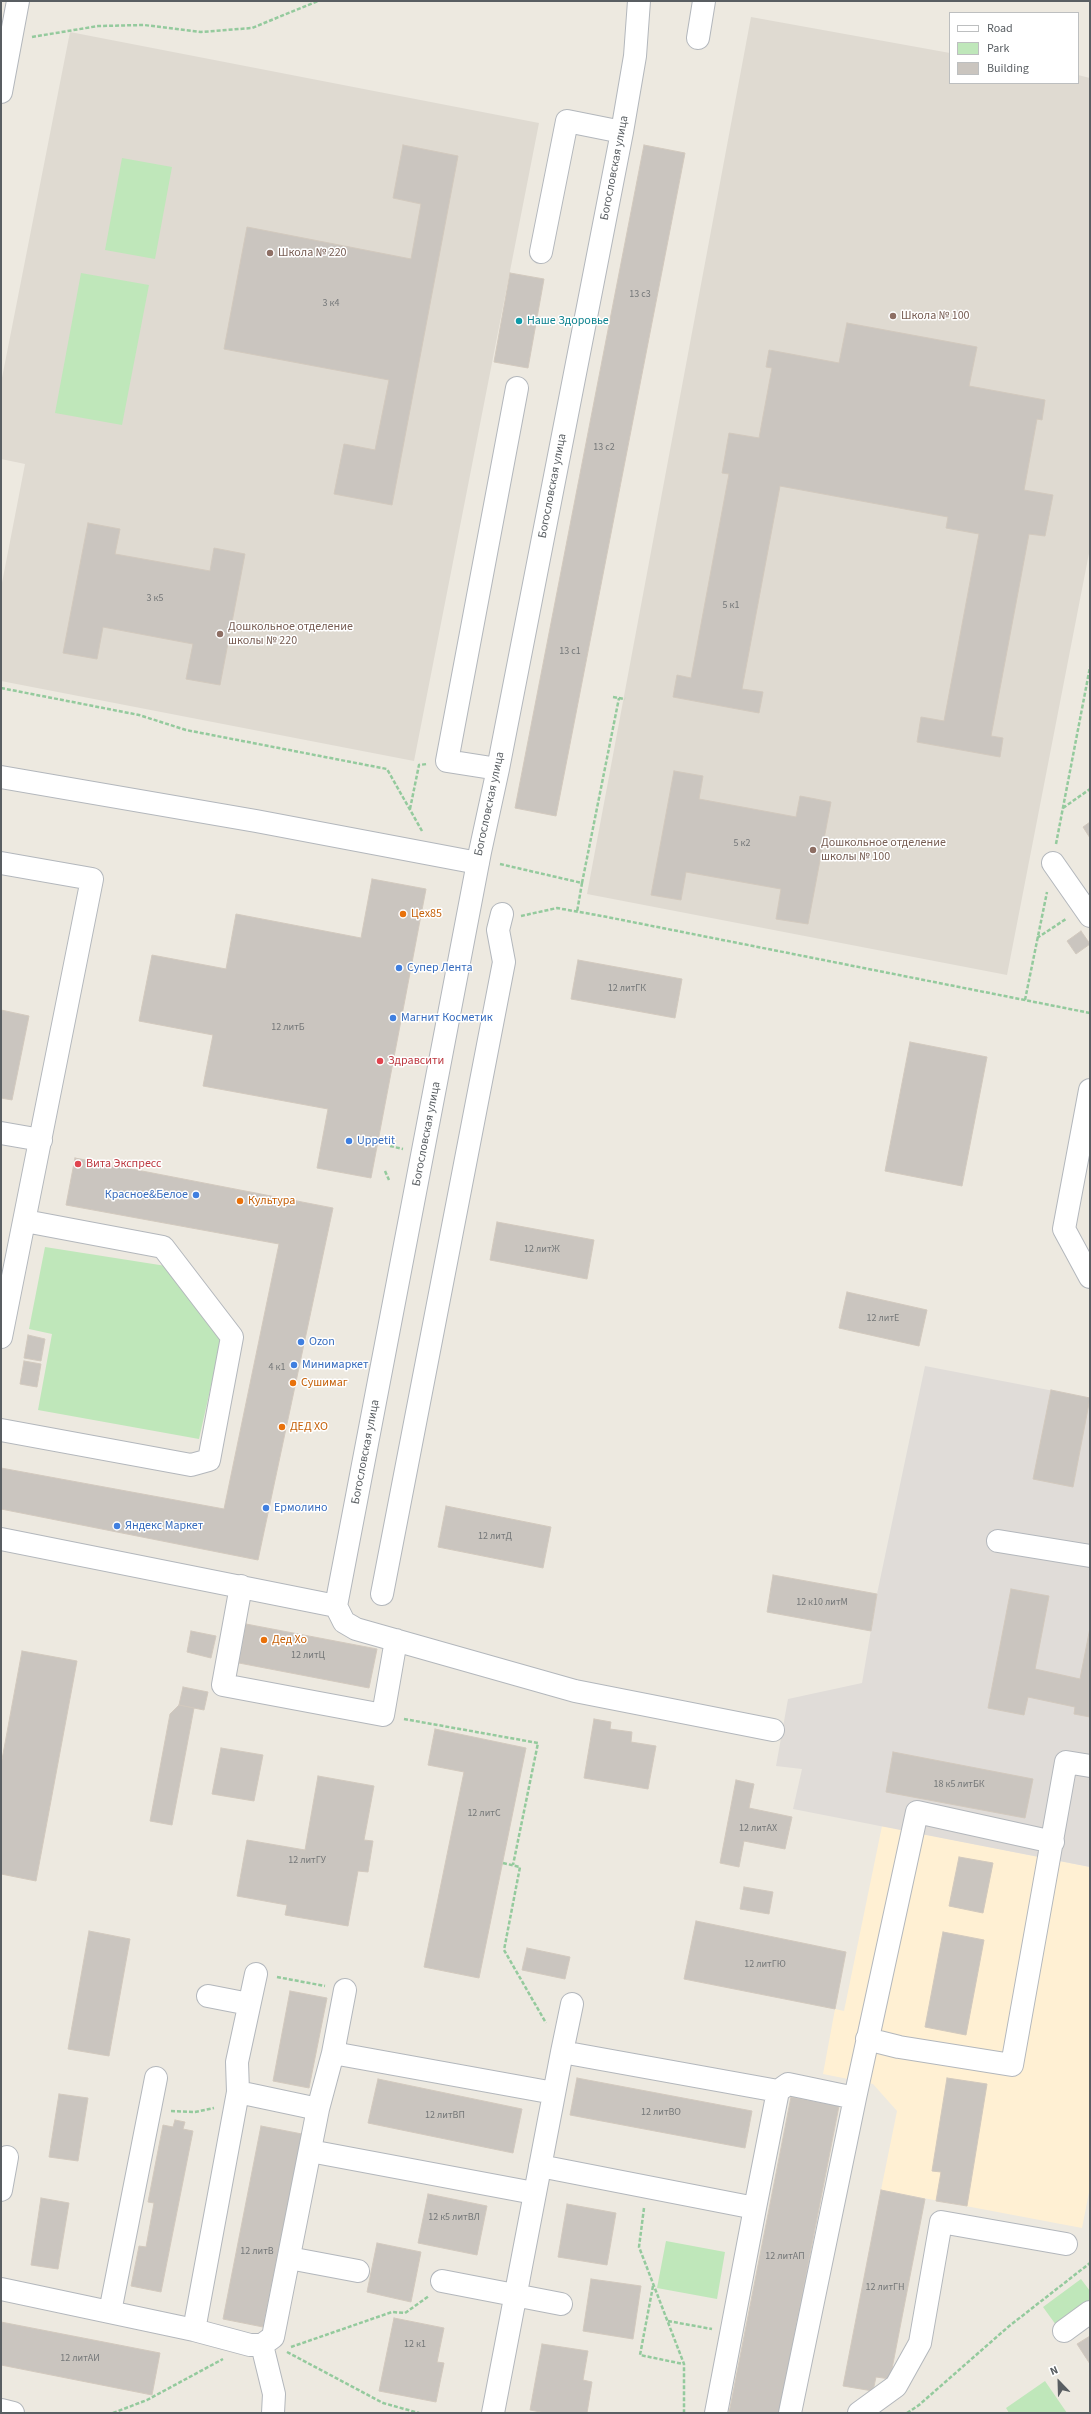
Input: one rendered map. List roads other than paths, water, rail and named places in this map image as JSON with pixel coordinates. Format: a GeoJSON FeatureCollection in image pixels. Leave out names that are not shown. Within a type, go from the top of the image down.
{"type":"FeatureCollection","features":[{"type":"Feature","properties":{"kind":"street"},"geometry":{"type":"LineString","coordinates":[[1,92],[6,38],[18,1]]}},
{"type":"Feature","properties":{"kind":"street","name":"Богословская улица"},"geometry":{"type":"LineString","coordinates":[[336,1606],[488,863],[498,769],[622,132],[635,56],[639,1]]}},
{"type":"Feature","properties":{"kind":"street"},"geometry":{"type":"LineString","coordinates":[[698,38],[704,1]]}},
{"type":"Feature","properties":{"kind":"street"},"geometry":{"type":"LineString","coordinates":[[541,252],[567,120],[622,132]]}},
{"type":"Feature","properties":{"kind":"street"},"geometry":{"type":"LineString","coordinates":[[498,769],[447,761],[517,388]]}},
{"type":"Feature","properties":{"kind":"street"},"geometry":{"type":"LineString","coordinates":[[1,777],[488,863]]}},
{"type":"Feature","properties":{"kind":"street"},"geometry":{"type":"LineString","coordinates":[[1,863],[92,879],[1,1337]]}},
{"type":"Feature","properties":{"kind":"street"},"geometry":{"type":"LineString","coordinates":[[1053,863],[1087,911]]}},
{"type":"Feature","properties":{"kind":"street"},"geometry":{"type":"LineString","coordinates":[[382,1594],[504,962],[498,930],[502,914]]}},
{"type":"Feature","properties":{"kind":"street"},"geometry":{"type":"LineString","coordinates":[[1090,1090],[1064,1229],[1090,1277]]}},
{"type":"Feature","properties":{"kind":"street"},"geometry":{"type":"LineString","coordinates":[[1,1133],[41,1140]]}},
{"type":"Feature","properties":{"kind":"street"},"geometry":{"type":"LineString","coordinates":[[1,1430],[191,1465],[209,1460],[232,1337],[163,1246],[25,1221]]}},
{"type":"Feature","properties":{"kind":"street"},"geometry":{"type":"LineString","coordinates":[[1,1539],[336,1606],[344,1622],[356,1629],[575,1691],[774,1730]]}},
{"type":"Feature","properties":{"kind":"street"},"geometry":{"type":"LineString","coordinates":[[998,1541],[1090,1556]]}},
{"type":"Feature","properties":{"kind":"street"},"geometry":{"type":"LineString","coordinates":[[241,1586],[215,1683],[383,1715],[396,1640]]}},
{"type":"Feature","properties":{"kind":"street"},"geometry":{"type":"LineString","coordinates":[[868,2040],[899,2047],[1012,2065],[1053,1842],[1066,1762],[1090,1766]]}},
{"type":"Feature","properties":{"kind":"street"},"geometry":{"type":"LineString","coordinates":[[790,2413],[855,2098],[917,1812],[1053,1842]]}},
{"type":"Feature","properties":{"kind":"street"},"geometry":{"type":"LineString","coordinates":[[194,2330],[237,2098],[237,2062],[256,1974]]}},
{"type":"Feature","properties":{"kind":"street"},"geometry":{"type":"LineString","coordinates":[[1,2289],[194,2330],[256,2345],[273,2337],[318,2109],[333,2053],[345,1990]]}},
{"type":"Feature","properties":{"kind":"street"},"geometry":{"type":"LineString","coordinates":[[208,1996],[249,2004]]}},
{"type":"Feature","properties":{"kind":"street"},"geometry":{"type":"LineString","coordinates":[[492,2413],[572,2004]]}},
{"type":"Feature","properties":{"kind":"street"},"geometry":{"type":"LineString","coordinates":[[562,2052],[778,2091]]}},
{"type":"Feature","properties":{"kind":"street"},"geometry":{"type":"LineString","coordinates":[[333,2053],[554,2093]]}},
{"type":"Feature","properties":{"kind":"street"},"geometry":{"type":"LineString","coordinates":[[110,2312],[156,2078]]}},
{"type":"Feature","properties":{"kind":"street"},"geometry":{"type":"LineString","coordinates":[[716,2413],[778,2091],[788,2084],[855,2098]]}},
{"type":"Feature","properties":{"kind":"street"},"geometry":{"type":"LineString","coordinates":[[237,2098],[318,2109]]}},
{"type":"Feature","properties":{"kind":"street"},"geometry":{"type":"LineString","coordinates":[[310,2151],[534,2193]]}},
{"type":"Feature","properties":{"kind":"street"},"geometry":{"type":"LineString","coordinates":[[1,2190],[7,2157]]}},
{"type":"Feature","properties":{"kind":"street"},"geometry":{"type":"LineString","coordinates":[[540,2166],[755,2208]]}},
{"type":"Feature","properties":{"kind":"street"},"geometry":{"type":"LineString","coordinates":[[860,2413],[896,2386],[920,2343],[941,2222],[1066,2244]]}},
{"type":"Feature","properties":{"kind":"street"},"geometry":{"type":"LineString","coordinates":[[289,2258],[358,2271]]}},
{"type":"Feature","properties":{"kind":"street"},"geometry":{"type":"LineString","coordinates":[[442,2281],[561,2304]]}},
{"type":"Feature","properties":{"kind":"street"},"geometry":{"type":"LineString","coordinates":[[1064,2331],[1090,2313]]}},
{"type":"Feature","properties":{"kind":"street"},"geometry":{"type":"LineString","coordinates":[[256,2345],[274,2394],[273,2413]]}},
{"type":"Feature","properties":{"kind":"street"},"geometry":{"type":"LineString","coordinates":[[1,2410],[13,2413]]}},
{"type":"Feature","properties":{"kind":"place","name":"Школа № 220"},"geometry":{"type":"Point","coordinates":[270,253]}},
{"type":"Feature","properties":{"kind":"place","name":"Школа № 100"},"geometry":{"type":"Point","coordinates":[893,316]}},
{"type":"Feature","properties":{"kind":"place","name":"Наше Здоровье"},"geometry":{"type":"Point","coordinates":[519,321]}},
{"type":"Feature","properties":{"kind":"place","name":"Дошкольное отделение школы № 220"},"geometry":{"type":"Point","coordinates":[220,634]}},
{"type":"Feature","properties":{"kind":"place","name":"Дошкольное отделение школы № 100"},"geometry":{"type":"Point","coordinates":[813,850]}},
{"type":"Feature","properties":{"kind":"place","name":"Цех85"},"geometry":{"type":"Point","coordinates":[403,914]}},
{"type":"Feature","properties":{"kind":"place","name":"Супер Лента"},"geometry":{"type":"Point","coordinates":[399,968]}},
{"type":"Feature","properties":{"kind":"place","name":"Магнит Косметик"},"geometry":{"type":"Point","coordinates":[393,1018]}},
{"type":"Feature","properties":{"kind":"place","name":"Здравсити"},"geometry":{"type":"Point","coordinates":[380,1061]}},
{"type":"Feature","properties":{"kind":"place","name":"Uppetit"},"geometry":{"type":"Point","coordinates":[349,1141]}},
{"type":"Feature","properties":{"kind":"place","name":"Вита Экспресс"},"geometry":{"type":"Point","coordinates":[78,1164]}},
{"type":"Feature","properties":{"kind":"place","name":"Красное&Белое"},"geometry":{"type":"Point","coordinates":[196,1195]}},
{"type":"Feature","properties":{"kind":"place","name":"Культура"},"geometry":{"type":"Point","coordinates":[240,1201]}},
{"type":"Feature","properties":{"kind":"place","name":"Ozon"},"geometry":{"type":"Point","coordinates":[301,1342]}},
{"type":"Feature","properties":{"kind":"place","name":"Минимаркет"},"geometry":{"type":"Point","coordinates":[294,1365]}},
{"type":"Feature","properties":{"kind":"place","name":"Сушимаг"},"geometry":{"type":"Point","coordinates":[293,1383]}},
{"type":"Feature","properties":{"kind":"place","name":"ДЕД ХО"},"geometry":{"type":"Point","coordinates":[282,1427]}},
{"type":"Feature","properties":{"kind":"place","name":"Ермолино"},"geometry":{"type":"Point","coordinates":[266,1508]}},
{"type":"Feature","properties":{"kind":"place","name":"Яндекс Маркет"},"geometry":{"type":"Point","coordinates":[117,1526]}},
{"type":"Feature","properties":{"kind":"place","name":"Дед Хо"},"geometry":{"type":"Point","coordinates":[264,1640]}}]}
